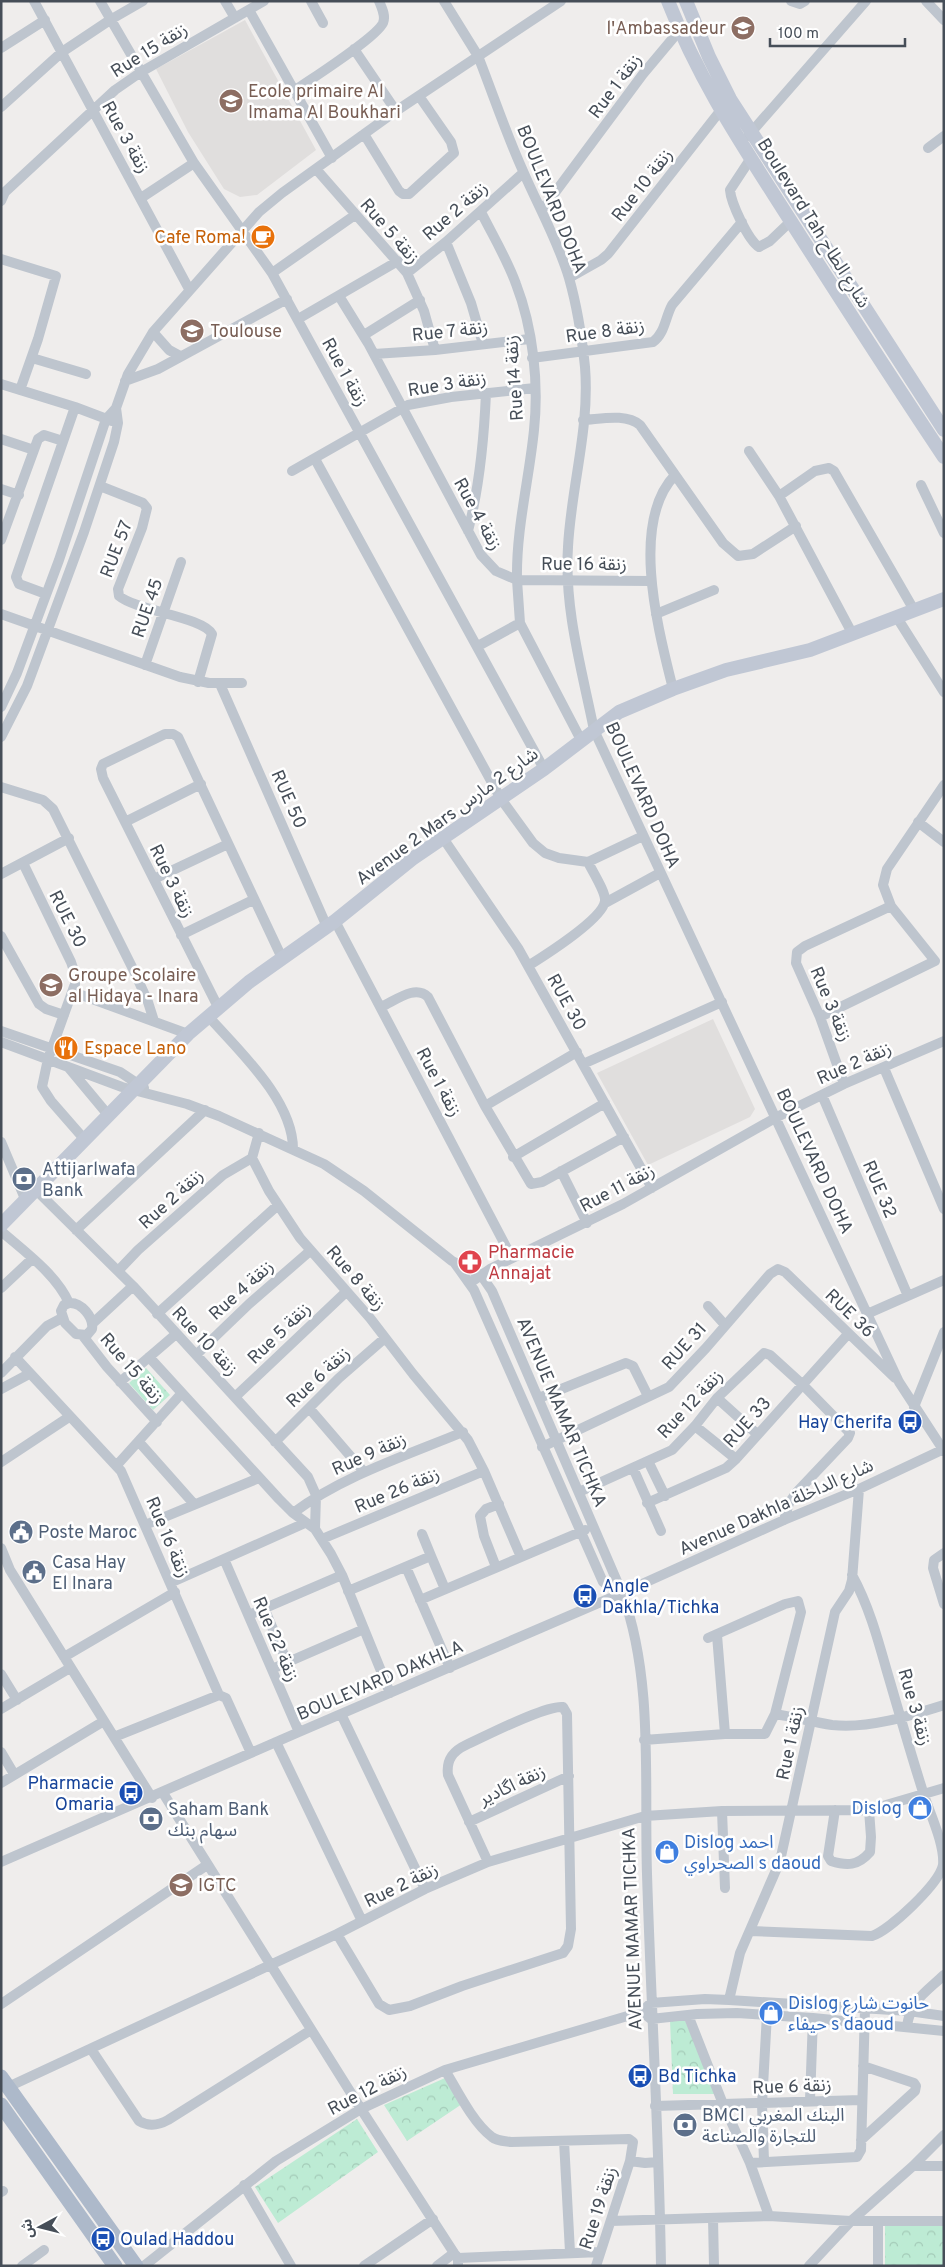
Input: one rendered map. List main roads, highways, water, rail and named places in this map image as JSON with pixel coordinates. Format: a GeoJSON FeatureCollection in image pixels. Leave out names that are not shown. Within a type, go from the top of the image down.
{"type":"FeatureCollection","features":[{"type":"Feature","properties":{"kind":"main road"},"geometry":{"type":"LineString","coordinates":[[4,2082],[136,2266]]}},
{"type":"Feature","properties":{"kind":"main road"},"geometry":{"type":"LineString","coordinates":[[1,2105],[115,2266]]}},
{"type":"Feature","properties":{"kind":"place","name":"l'Ambassadeur"},"geometry":{"type":"Point","coordinates":[743,28]}},
{"type":"Feature","properties":{"kind":"place","name":"Ecole primaire Al Imama Al Boukhari"},"geometry":{"type":"Point","coordinates":[231,101]}},
{"type":"Feature","properties":{"kind":"place","name":"Cafe Roma!"},"geometry":{"type":"Point","coordinates":[263,237]}},
{"type":"Feature","properties":{"kind":"place","name":"Toulouse"},"geometry":{"type":"Point","coordinates":[192,331]}},
{"type":"Feature","properties":{"kind":"place","name":"Groupe Scolaire al Hidaya - Inara"},"geometry":{"type":"Point","coordinates":[51,985]}},
{"type":"Feature","properties":{"kind":"place","name":"Espace Lano"},"geometry":{"type":"Point","coordinates":[66,1048]}},
{"type":"Feature","properties":{"kind":"place","name":"Attijarlwafa Bank"},"geometry":{"type":"Point","coordinates":[24,1179]}},
{"type":"Feature","properties":{"kind":"place","name":"Pharmacie Annajat"},"geometry":{"type":"Point","coordinates":[470,1262]}},
{"type":"Feature","properties":{"kind":"place","name":"Hay Cherifa"},"geometry":{"type":"Point","coordinates":[910,1422]}},
{"type":"Feature","properties":{"kind":"place","name":"Poste Maroc"},"geometry":{"type":"Point","coordinates":[21,1532]}},
{"type":"Feature","properties":{"kind":"place","name":"Casa Hay El Inara"},"geometry":{"type":"Point","coordinates":[34,1572]}},
{"type":"Feature","properties":{"kind":"place","name":"Angle Dakhla/Tichka"},"geometry":{"type":"Point","coordinates":[585,1596]}},
{"type":"Feature","properties":{"kind":"place","name":"Pharmacie Omaria"},"geometry":{"type":"Point","coordinates":[131,1793]}},
{"type":"Feature","properties":{"kind":"place","name":"Dislog"},"geometry":{"type":"Point","coordinates":[920,1808]}},
{"type":"Feature","properties":{"kind":"place","name":"Saham Bank سهام بنك"},"geometry":{"type":"Point","coordinates":[151,1819]}},
{"type":"Feature","properties":{"kind":"place","name":"Dislog احمد الصحراوي s daoud"},"geometry":{"type":"Point","coordinates":[667,1852]}},
{"type":"Feature","properties":{"kind":"place","name":"IGTC"},"geometry":{"type":"Point","coordinates":[181,1885]}},
{"type":"Feature","properties":{"kind":"place","name":"Dislog حانوت شارع حيفاء s daoud"},"geometry":{"type":"Point","coordinates":[771,2013]}},
{"type":"Feature","properties":{"kind":"place","name":"Bd Tichka"},"geometry":{"type":"Point","coordinates":[640,2076]}},
{"type":"Feature","properties":{"kind":"place","name":"BMCI البنك المغربي للتجارة والصناعة"},"geometry":{"type":"Point","coordinates":[685,2125]}},
{"type":"Feature","properties":{"kind":"place","name":"Oulad Haddou"},"geometry":{"type":"Point","coordinates":[103,2239]}}]}
